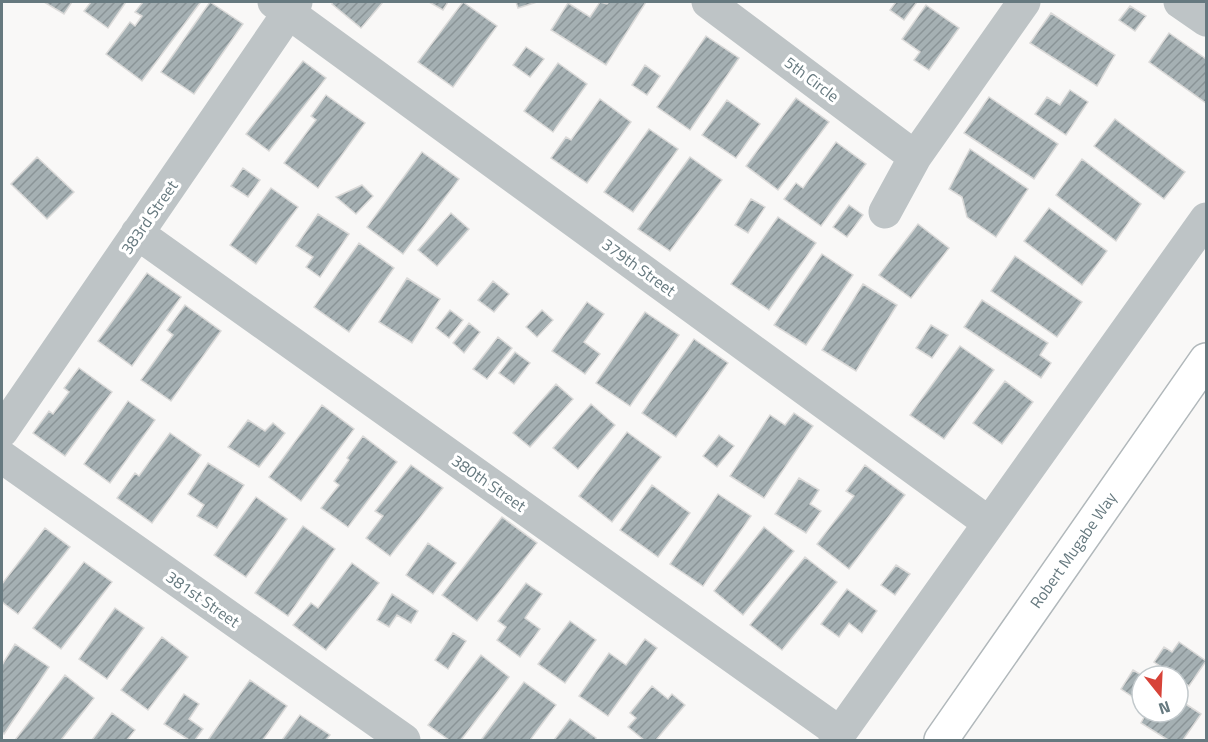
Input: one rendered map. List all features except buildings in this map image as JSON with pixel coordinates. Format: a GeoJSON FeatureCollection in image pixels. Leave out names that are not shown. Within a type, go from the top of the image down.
{"type":"FeatureCollection","features":[{"type":"Feature","properties":{"kind":"street","name":"5th Circle"},"geometry":{"type":"LineString","coordinates":[[708,2],[915,157]]}},
{"type":"Feature","properties":{"kind":"street"},"geometry":{"type":"LineString","coordinates":[[885,212],[915,157],[1024,2]]}},
{"type":"Feature","properties":{"kind":"street"},"geometry":{"type":"LineString","coordinates":[[1180,2],[1206,20]]}},
{"type":"Feature","properties":{"kind":"street","name":"383rd Street"},"geometry":{"type":"LineString","coordinates":[[2,431],[137,233],[286,5]]}},
{"type":"Feature","properties":{"kind":"street","name":"379th Street"},"geometry":{"type":"LineString","coordinates":[[286,5],[989,523]]}},
{"type":"Feature","properties":{"kind":"street"},"geometry":{"type":"LineString","coordinates":[[838,737],[1206,219]]}},
{"type":"Feature","properties":{"kind":"street","name":"380th Street"},"geometry":{"type":"LineString","coordinates":[[137,233],[838,737]]}},
{"type":"Feature","properties":{"kind":"street","name":"Robert Mugabe Way"},"geometry":{"type":"LineString","coordinates":[[941,741],[1206,360]]}},
{"type":"Feature","properties":{"kind":"street","name":"381st Street"},"geometry":{"type":"LineString","coordinates":[[2,456],[404,741]]}}]}
